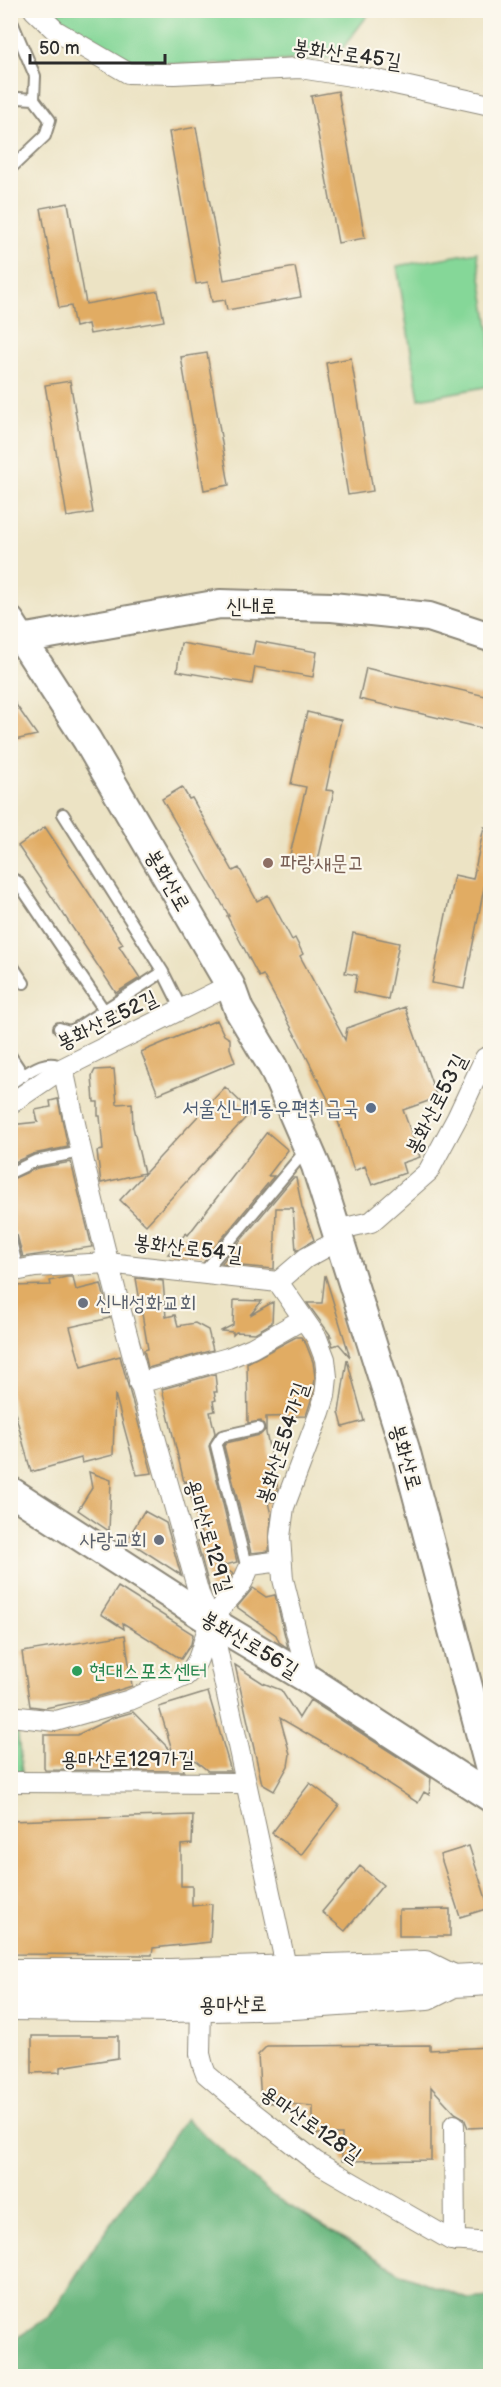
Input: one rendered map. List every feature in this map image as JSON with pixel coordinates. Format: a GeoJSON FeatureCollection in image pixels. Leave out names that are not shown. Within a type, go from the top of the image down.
{"type":"FeatureCollection","features":[{"type":"Feature","properties":{"kind":"main road","name":"신내로"},"geometry":{"type":"LineString","coordinates":[[14,634],[220,604],[332,607],[429,617],[490,637]]}},
{"type":"Feature","properties":{"kind":"main road","name":"봉화산로"},"geometry":{"type":"LineString","coordinates":[[14,634],[87,740],[230,985],[239,1010],[273,1067],[308,1148],[405,1449],[490,1770]]}},
{"type":"Feature","properties":{"kind":"main road","name":"봉화산로56길"},"geometry":{"type":"LineString","coordinates":[[10,1491],[490,1797]]}},
{"type":"Feature","properties":{"kind":"main road","name":"용마산로"},"geometry":{"type":"LineString","coordinates":[[10,1975],[170,1975],[425,1967],[453,1981]]}},
{"type":"Feature","properties":{"kind":"main road","name":"용마산로"},"geometry":{"type":"LineString","coordinates":[[10,2004],[294,2003],[427,1994],[453,1981],[490,1979]]}},
{"type":"Feature","properties":{"kind":"street","name":"봉화산로45길"},"geometry":{"type":"LineString","coordinates":[[34,10],[56,31],[128,73],[174,74],[300,68],[377,80],[490,105]]}},
{"type":"Feature","properties":{"kind":"street","name":"봉화산로52길"},"geometry":{"type":"LineString","coordinates":[[10,1104],[63,1068],[230,985]]}},
{"type":"Feature","properties":{"kind":"street","name":"봉화산로53길"},"geometry":{"type":"LineString","coordinates":[[337,1235],[371,1222],[428,1172],[485,1058],[490,1056]]}},
{"type":"Feature","properties":{"kind":"street","name":"용마산로129길"},"geometry":{"type":"LineString","coordinates":[[63,1068],[81,1152],[139,1383],[199,1594],[211,1621],[287,1971]]}},
{"type":"Feature","properties":{"kind":"street"},"geometry":{"type":"LineString","coordinates":[[278,1282],[337,1235]]}},
{"type":"Feature","properties":{"kind":"street","name":"봉화산로54길"},"geometry":{"type":"LineString","coordinates":[[14,1271],[36,1267],[108,1263],[278,1282]]}},
{"type":"Feature","properties":{"kind":"street","name":"봉화산로54가길"},"geometry":{"type":"LineString","coordinates":[[278,1282],[318,1338],[325,1359],[327,1377],[320,1412],[284,1507],[280,1537],[283,1579],[308,1679]]}},
{"type":"Feature","properties":{"kind":"street"},"geometry":{"type":"LineString","coordinates":[[139,1383],[228,1358],[252,1348],[303,1319]]}},
{"type":"Feature","properties":{"kind":"street"},"geometry":{"type":"LineString","coordinates":[[10,1716],[56,1721],[130,1700],[185,1676],[193,1670],[198,1661],[211,1621],[243,1580],[247,1569],[251,1565],[281,1561]]}},
{"type":"Feature","properties":{"kind":"street","name":"용마산로129가길"},"geometry":{"type":"LineString","coordinates":[[10,1782],[245,1783]]}},
{"type":"Feature","properties":{"kind":"street","name":"용마산로128길"},"geometry":{"type":"LineString","coordinates":[[201,2005],[200,2054],[207,2074],[315,2162],[455,2241],[490,2243]]}},
{"type":"Feature","properties":{"kind":"street"},"geometry":{"type":"LineString","coordinates":[[454,2125],[455,2241]]}},
{"type":"Feature","properties":{"kind":"lane"},"geometry":{"type":"LineString","coordinates":[[10,17],[35,76],[34,99],[50,120],[45,136],[10,169]]}},
{"type":"Feature","properties":{"kind":"lane"},"geometry":{"type":"LineString","coordinates":[[10,105],[18,98],[34,99]]}},
{"type":"Feature","properties":{"kind":"lane"},"geometry":{"type":"LineString","coordinates":[[63,814],[163,972],[182,1010]]}},
{"type":"Feature","properties":{"kind":"lane"},"geometry":{"type":"LineString","coordinates":[[10,878],[17,882],[104,1010]]}},
{"type":"Feature","properties":{"kind":"lane"},"geometry":{"type":"LineString","coordinates":[[10,962],[24,983]]}},
{"type":"Feature","properties":{"kind":"lane"},"geometry":{"type":"LineString","coordinates":[[59,1028],[69,1031],[75,1029],[163,972]]}},
{"type":"Feature","properties":{"kind":"lane"},"geometry":{"type":"LineString","coordinates":[[10,1055],[24,1076]]}},
{"type":"Feature","properties":{"kind":"lane"},"geometry":{"type":"LineString","coordinates":[[10,1084],[46,1064],[57,1064],[63,1068]]}},
{"type":"Feature","properties":{"kind":"lane"},"geometry":{"type":"LineString","coordinates":[[202,1274],[308,1148]]}},
{"type":"Feature","properties":{"kind":"lane"},"geometry":{"type":"LineString","coordinates":[[10,1173],[35,1161],[81,1152]]}},
{"type":"Feature","properties":{"kind":"lane","name":"봉화산로54길"},"geometry":{"type":"LineString","coordinates":[[10,1237],[14,1271]]}},
{"type":"Feature","properties":{"kind":"lane","name":"봉화산로54가길"},"geometry":{"type":"LineString","coordinates":[[247,1569],[216,1445],[222,1436],[258,1428]]}},
{"type":"Feature","properties":{"kind":"green space"},"geometry":{"type":"Polygon","coordinates":[[[37,11],[371,11],[335,58],[203,65],[126,61],[37,11]]]}},
{"type":"Feature","properties":{"kind":"green space"},"geometry":{"type":"Polygon","coordinates":[[[477,252],[490,333],[490,386],[419,399],[397,266],[477,252]]]}},
{"type":"Feature","properties":{"kind":"green space"},"geometry":{"type":"Polygon","coordinates":[[[11,1709],[15,1709],[23,1783],[11,1782],[11,1709]]]}},
{"type":"Feature","properties":{"kind":"green space"},"geometry":{"type":"Polygon","coordinates":[[[186,2118],[273,2196],[402,2274],[468,2299],[490,2297],[490,2376],[11,2376],[11,2342],[50,2316],[93,2249],[186,2118]]]}},
{"type":"Feature","properties":{"kind":"building"},"geometry":{"type":"Polygon","coordinates":[[[338,91],[365,238],[338,243],[311,96],[338,91]]]}},
{"type":"Feature","properties":{"kind":"building"},"geometry":{"type":"Polygon","coordinates":[[[196,127],[224,280],[295,267],[301,297],[227,310],[225,300],[212,302],[208,282],[196,284],[169,132],[196,127]]]}},
{"type":"Feature","properties":{"kind":"building"},"geometry":{"type":"Polygon","coordinates":[[[68,203],[86,304],[158,291],[164,321],[90,334],[88,324],[75,327],[71,306],[59,308],[41,208],[68,203]]]}},
{"type":"Feature","properties":{"kind":"building"},"geometry":{"type":"Polygon","coordinates":[[[207,353],[229,485],[204,490],[181,357],[207,353]]]}},
{"type":"Feature","properties":{"kind":"building"},"geometry":{"type":"Polygon","coordinates":[[[351,358],[373,491],[348,495],[326,363],[351,358]]]}},
{"type":"Feature","properties":{"kind":"building"},"geometry":{"type":"Polygon","coordinates":[[[70,381],[93,513],[67,517],[45,385],[70,381]]]}},
{"type":"Feature","properties":{"kind":"building"},"geometry":{"type":"Polygon","coordinates":[[[255,641],[317,652],[313,677],[255,667],[252,684],[177,671],[181,643],[252,655],[255,641]]]}},
{"type":"Feature","properties":{"kind":"building"},"geometry":{"type":"Polygon","coordinates":[[[366,668],[490,697],[490,730],[359,699],[366,668]]]}},
{"type":"Feature","properties":{"kind":"building"},"geometry":{"type":"Polygon","coordinates":[[[10,696],[37,735],[10,741],[10,696]]]}},
{"type":"Feature","properties":{"kind":"building"},"geometry":{"type":"Polygon","coordinates":[[[307,712],[341,720],[326,790],[334,791],[317,865],[289,859],[306,787],[291,784],[307,712]]]}},
{"type":"Feature","properties":{"kind":"building"},"geometry":{"type":"Polygon","coordinates":[[[182,787],[189,799],[192,798],[233,871],[239,868],[257,901],[268,895],[292,940],[295,938],[303,954],[300,956],[345,1040],[347,1028],[405,1007],[437,1098],[403,1110],[420,1157],[402,1163],[405,1173],[372,1185],[365,1166],[354,1171],[336,1115],[299,1042],[263,975],[259,977],[227,916],[229,916],[162,799],[182,787]]]}},
{"type":"Feature","properties":{"kind":"building"},"geometry":{"type":"Polygon","coordinates":[[[45,827],[123,944],[119,946],[140,978],[116,993],[18,846],[45,827]]]}},
{"type":"Feature","properties":{"kind":"building"},"geometry":{"type":"Polygon","coordinates":[[[484,827],[490,827],[490,884],[485,883],[464,989],[432,983],[454,875],[473,879],[484,827]]]}},
{"type":"Feature","properties":{"kind":"building"},"geometry":{"type":"Polygon","coordinates":[[[353,933],[399,943],[388,999],[354,992],[357,975],[345,973],[353,933]]]}},
{"type":"Feature","properties":{"kind":"building"},"geometry":{"type":"Polygon","coordinates":[[[217,1020],[224,1035],[230,1039],[230,1048],[235,1062],[158,1094],[141,1052],[217,1020]]]}},
{"type":"Feature","properties":{"kind":"building"},"geometry":{"type":"Polygon","coordinates":[[[114,1069],[117,1104],[132,1103],[133,1127],[144,1173],[101,1183],[97,1151],[103,1150],[98,1102],[94,1102],[92,1076],[95,1070],[114,1069]]]}},
{"type":"Feature","properties":{"kind":"building"},"geometry":{"type":"Polygon","coordinates":[[[225,1087],[251,1112],[146,1225],[120,1200],[225,1087]]]}},
{"type":"Feature","properties":{"kind":"building"},"geometry":{"type":"Polygon","coordinates":[[[58,1099],[68,1147],[33,1154],[10,1164],[10,1125],[38,1122],[35,1110],[51,1107],[50,1101],[58,1099]]]}},
{"type":"Feature","properties":{"kind":"building"},"geometry":{"type":"Polygon","coordinates":[[[267,1132],[288,1150],[268,1176],[274,1176],[208,1255],[168,1254],[186,1233],[188,1235],[267,1132]]]}},
{"type":"Feature","properties":{"kind":"building"},"geometry":{"type":"Polygon","coordinates":[[[71,1162],[92,1247],[23,1257],[17,1235],[10,1230],[10,1180],[37,1168],[71,1162]]]}},
{"type":"Feature","properties":{"kind":"building"},"geometry":{"type":"Polygon","coordinates":[[[293,1178],[296,1178],[302,1207],[314,1240],[296,1251],[293,1208],[276,1208],[274,1269],[221,1264],[293,1178]]]}},
{"type":"Feature","properties":{"kind":"building"},"geometry":{"type":"Polygon","coordinates":[[[325,1275],[350,1357],[339,1344],[333,1346],[329,1336],[331,1336],[307,1303],[322,1303],[325,1275]]]}},
{"type":"Feature","properties":{"kind":"building"},"geometry":{"type":"Polygon","coordinates":[[[73,1277],[76,1290],[101,1284],[110,1318],[70,1327],[81,1367],[120,1356],[152,1473],[137,1475],[115,1394],[113,1455],[82,1463],[81,1458],[31,1472],[10,1394],[10,1286],[51,1285],[50,1281],[73,1277]]]}},
{"type":"Feature","properties":{"kind":"building"},"geometry":{"type":"Polygon","coordinates":[[[136,1278],[163,1281],[166,1317],[175,1315],[178,1326],[195,1323],[208,1330],[213,1350],[148,1368],[144,1350],[148,1349],[136,1278]]]}},
{"type":"Feature","properties":{"kind":"building"},"geometry":{"type":"Polygon","coordinates":[[[234,1300],[262,1301],[250,1315],[273,1302],[272,1323],[255,1333],[236,1332],[233,1335],[233,1332],[221,1331],[233,1325],[234,1300]]]}},
{"type":"Feature","properties":{"kind":"building"},"geometry":{"type":"Polygon","coordinates":[[[296,1337],[301,1337],[306,1344],[313,1362],[315,1377],[313,1394],[306,1416],[266,1417],[266,1433],[278,1490],[274,1501],[268,1502],[271,1515],[269,1551],[251,1553],[224,1446],[226,1443],[260,1435],[265,1430],[261,1421],[248,1423],[247,1363],[296,1337]]]}},
{"type":"Feature","properties":{"kind":"building"},"geometry":{"type":"Polygon","coordinates":[[[347,1360],[364,1421],[343,1427],[339,1412],[347,1360]]]}},
{"type":"Feature","properties":{"kind":"building"},"geometry":{"type":"Polygon","coordinates":[[[215,1374],[217,1392],[214,1392],[216,1400],[213,1401],[215,1411],[210,1412],[215,1433],[209,1446],[237,1562],[222,1566],[233,1574],[215,1596],[210,1590],[197,1542],[203,1541],[187,1481],[184,1482],[162,1389],[215,1374]]]}},
{"type":"Feature","properties":{"kind":"building"},"geometry":{"type":"Polygon","coordinates":[[[89,1472],[111,1480],[109,1531],[78,1510],[92,1488],[89,1472]]]}},
{"type":"Feature","properties":{"kind":"building"},"geometry":{"type":"Polygon","coordinates":[[[144,1511],[166,1523],[181,1575],[127,1540],[144,1511]]]}},
{"type":"Feature","properties":{"kind":"building"},"geometry":{"type":"Polygon","coordinates":[[[118,1587],[193,1634],[191,1644],[181,1659],[123,1623],[124,1629],[101,1614],[118,1587]]]}},
{"type":"Feature","properties":{"kind":"building"},"geometry":{"type":"Polygon","coordinates":[[[253,1588],[266,1597],[275,1595],[288,1648],[279,1642],[276,1635],[237,1607],[253,1588]]]}},
{"type":"Feature","properties":{"kind":"building","name":"현대스포츠센터"},"geometry":{"type":"Polygon","coordinates":[[[125,1635],[132,1686],[90,1699],[45,1708],[30,1706],[22,1652],[125,1635]]]}},
{"type":"Feature","properties":{"kind":"building"},"geometry":{"type":"Polygon","coordinates":[[[235,1665],[263,1683],[281,1690],[299,1718],[310,1700],[431,1778],[429,1795],[424,1792],[418,1803],[347,1757],[280,1718],[290,1754],[288,1766],[274,1791],[262,1784],[235,1665]]]}},
{"type":"Feature","properties":{"kind":"building"},"geometry":{"type":"Polygon","coordinates":[[[208,1692],[231,1771],[208,1771],[184,1751],[184,1771],[45,1770],[44,1768],[44,1735],[77,1735],[112,1718],[133,1712],[173,1753],[159,1707],[208,1692]]]}},
{"type":"Feature","properties":{"kind":"building"},"geometry":{"type":"Polygon","coordinates":[[[310,1783],[339,1805],[301,1855],[272,1833],[310,1783]]]}},
{"type":"Feature","properties":{"kind":"building"},"geometry":{"type":"Polygon","coordinates":[[[193,1815],[192,1844],[181,1845],[181,1886],[192,1886],[192,1906],[212,1904],[210,1942],[153,1948],[152,1955],[10,1954],[10,1821],[193,1815]]]}},
{"type":"Feature","properties":{"kind":"building"},"geometry":{"type":"Polygon","coordinates":[[[469,1846],[489,1908],[460,1917],[440,1855],[469,1846]]]}},
{"type":"Feature","properties":{"kind":"building"},"geometry":{"type":"Polygon","coordinates":[[[360,1866],[383,1885],[345,1931],[322,1912],[360,1866]]]}},
{"type":"Feature","properties":{"kind":"building"},"geometry":{"type":"Polygon","coordinates":[[[450,1909],[450,1936],[399,1936],[399,1910],[450,1909]]]}},
{"type":"Feature","properties":{"kind":"building"},"geometry":{"type":"Polygon","coordinates":[[[32,2036],[118,2036],[118,2058],[60,2067],[60,2072],[32,2073],[32,2036]]]}},
{"type":"Feature","properties":{"kind":"building"},"geometry":{"type":"Polygon","coordinates":[[[430,2045],[430,2050],[490,2047],[490,2127],[468,2128],[464,2118],[455,2113],[431,2087],[431,2160],[342,2161],[342,2134],[313,2134],[313,2106],[261,2102],[258,2055],[267,2046],[430,2045]]]}},
{"type":"Feature","properties":{"kind":"place","name":"파랑새문고"},"geometry":{"type":"Point","coordinates":[268,863]}},
{"type":"Feature","properties":{"kind":"place","name":"서울신내1동우편취급국"},"geometry":{"type":"Point","coordinates":[371,1108]}},
{"type":"Feature","properties":{"kind":"place","name":"신내성화교회"},"geometry":{"type":"Point","coordinates":[83,1303]}},
{"type":"Feature","properties":{"kind":"place","name":"사랑교회"},"geometry":{"type":"Point","coordinates":[159,1540]}},
{"type":"Feature","properties":{"kind":"place","name":"현대스포츠센터"},"geometry":{"type":"Point","coordinates":[77,1671]}}]}
